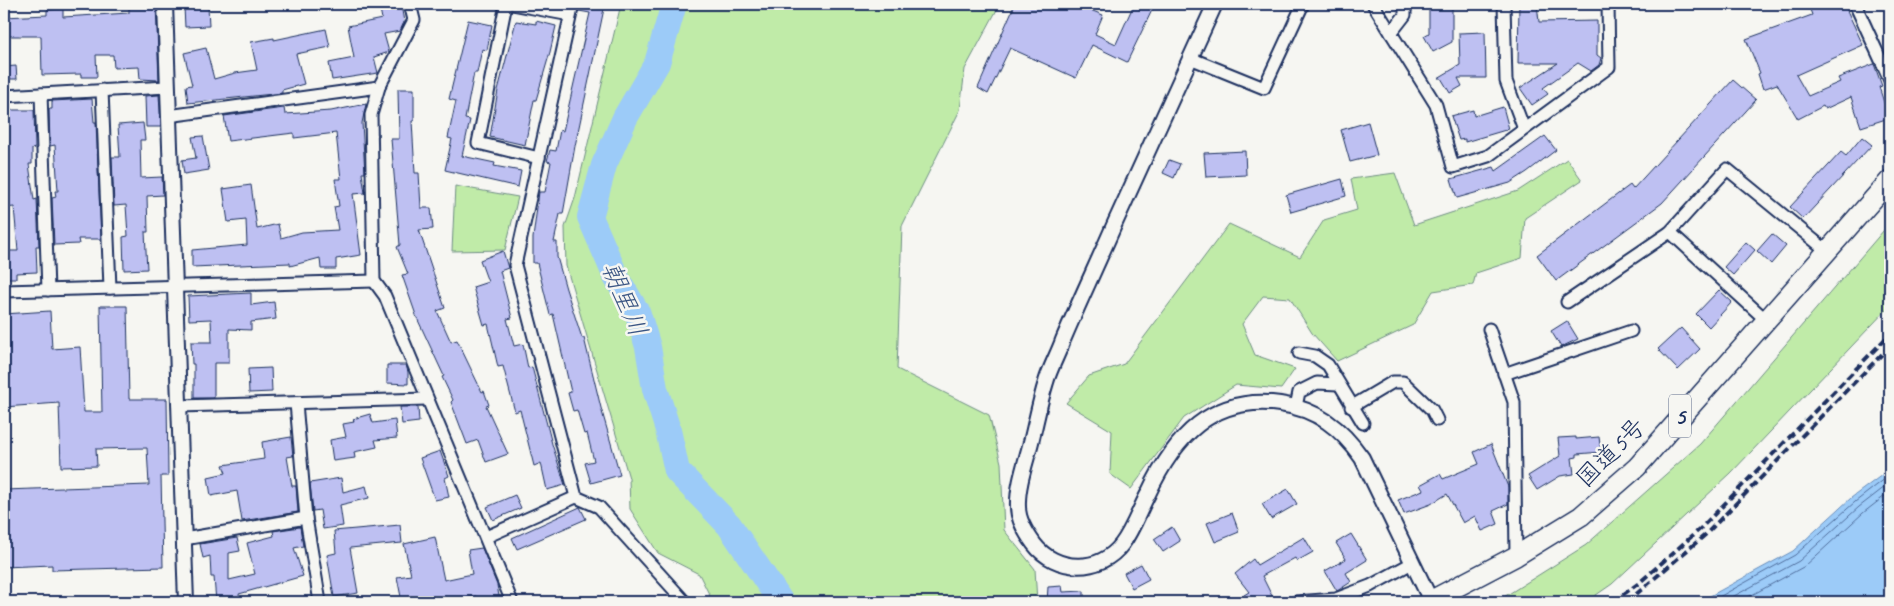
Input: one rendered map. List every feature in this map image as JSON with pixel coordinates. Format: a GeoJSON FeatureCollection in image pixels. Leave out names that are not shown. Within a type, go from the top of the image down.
{"type":"FeatureCollection","features":[{"type":"Feature","properties":{"kind":"highway","name":"国道5号"},"geometry":{"type":"LineString","coordinates":[[1429,602],[1516,556],[1581,516],[1637,467],[1890,180]]}},
{"type":"Feature","properties":{"kind":"street"},"geometry":{"type":"LineString","coordinates":[[165,4],[186,602]]}},
{"type":"Feature","properties":{"kind":"street"},"geometry":{"type":"LineString","coordinates":[[410,4],[414,20],[379,87],[371,115],[374,281],[385,296],[512,602]]}},
{"type":"Feature","properties":{"kind":"street"},"geometry":{"type":"LineString","coordinates":[[506,4],[478,143],[539,158]]}},
{"type":"Feature","properties":{"kind":"street"},"geometry":{"type":"LineString","coordinates":[[512,4],[572,9],[515,265],[576,497]]}},
{"type":"Feature","properties":{"kind":"street"},"geometry":{"type":"LineString","coordinates":[[1215,4],[1076,310],[1046,382],[1021,482],[1017,505],[1020,521],[1034,545],[1051,560],[1082,566],[1108,557],[1124,541],[1166,458],[1200,422],[1233,406],[1255,402],[1296,407],[1318,415],[1337,427],[1362,458],[1429,602]]}},
{"type":"Feature","properties":{"kind":"street"},"geometry":{"type":"LineString","coordinates":[[1190,58],[1264,88],[1304,4]]}},
{"type":"Feature","properties":{"kind":"street"},"geometry":{"type":"LineString","coordinates":[[1373,4],[1436,105],[1453,167],[1488,156],[1609,67],[1608,4]]}},
{"type":"Feature","properties":{"kind":"street"},"geometry":{"type":"LineString","coordinates":[[1391,33],[1405,16],[1405,4]]}},
{"type":"Feature","properties":{"kind":"street"},"geometry":{"type":"LineString","coordinates":[[1504,4],[1506,81],[1524,129]]}},
{"type":"Feature","properties":{"kind":"street"},"geometry":{"type":"LineString","coordinates":[[1855,4],[1890,80]]}},
{"type":"Feature","properties":{"kind":"street"},"geometry":{"type":"LineString","coordinates":[[1860,17],[1868,4]]}},
{"type":"Feature","properties":{"kind":"street"},"geometry":{"type":"LineString","coordinates":[[4,96],[167,87]]}},
{"type":"Feature","properties":{"kind":"street"},"geometry":{"type":"LineString","coordinates":[[168,116],[379,87]]}},
{"type":"Feature","properties":{"kind":"street"},"geometry":{"type":"LineString","coordinates":[[102,90],[110,288]]}},
{"type":"Feature","properties":{"kind":"street"},"geometry":{"type":"LineString","coordinates":[[41,94],[48,290]]}},
{"type":"Feature","properties":{"kind":"street"},"geometry":{"type":"LineString","coordinates":[[1567,302],[1670,232],[1727,169],[1827,251]]}},
{"type":"Feature","properties":{"kind":"street"},"geometry":{"type":"LineString","coordinates":[[1670,232],[1766,320]]}},
{"type":"Feature","properties":{"kind":"street"},"geometry":{"type":"LineString","coordinates":[[4,291],[374,281]]}},
{"type":"Feature","properties":{"kind":"street"},"geometry":{"type":"LineString","coordinates":[[1489,328],[1514,402],[1516,556]]}},
{"type":"Feature","properties":{"kind":"street"},"geometry":{"type":"LineString","coordinates":[[1504,374],[1631,331]]}},
{"type":"Feature","properties":{"kind":"street"},"geometry":{"type":"LineString","coordinates":[[1299,352],[1315,356],[1328,365],[1351,407],[1363,423]]}},
{"type":"Feature","properties":{"kind":"street"},"geometry":{"type":"LineString","coordinates":[[1351,407],[1393,382],[1403,382],[1432,410],[1437,420]]}},
{"type":"Feature","properties":{"kind":"street"},"geometry":{"type":"LineString","coordinates":[[1296,407],[1299,392],[1317,383],[1338,384]]}},
{"type":"Feature","properties":{"kind":"street"},"geometry":{"type":"LineString","coordinates":[[179,406],[427,399]]}},
{"type":"Feature","properties":{"kind":"street"},"geometry":{"type":"LineString","coordinates":[[296,403],[306,518],[320,602]]}},
{"type":"Feature","properties":{"kind":"street"},"geometry":{"type":"LineString","coordinates":[[486,537],[576,497],[599,507],[685,602]]}},
{"type":"Feature","properties":{"kind":"street"},"geometry":{"type":"LineString","coordinates":[[184,539],[306,518]]}},
{"type":"Feature","properties":{"kind":"street"},"geometry":{"type":"LineString","coordinates":[[1296,602],[1336,599],[1370,586],[1412,563]]}},
{"type":"Feature","properties":{"kind":"green space"},"geometry":{"type":"Polygon","coordinates":[[[621,4],[1000,4],[965,69],[960,110],[902,226],[897,369],[989,415],[1001,463],[1004,530],[1035,569],[1037,602],[713,602],[699,574],[658,553],[630,509],[629,478],[566,266],[565,227],[575,198],[621,4]]]}},
{"type":"Feature","properties":{"kind":"green space"},"geometry":{"type":"Polygon","coordinates":[[[1567,159],[1582,180],[1525,218],[1522,258],[1476,273],[1473,285],[1433,291],[1413,325],[1337,361],[1312,333],[1290,298],[1263,296],[1242,324],[1255,355],[1295,369],[1281,389],[1236,385],[1184,418],[1131,489],[1110,474],[1112,431],[1066,403],[1089,376],[1124,364],[1229,224],[1300,257],[1324,220],[1357,210],[1351,179],[1395,173],[1414,225],[1518,191],[1567,159]]]}},
{"type":"Feature","properties":{"kind":"green space"},"geometry":{"type":"Polygon","coordinates":[[[455,186],[518,197],[505,250],[452,251],[455,186]]]}},
{"type":"Feature","properties":{"kind":"green space"},"geometry":{"type":"Polygon","coordinates":[[[1890,223],[1890,306],[1731,473],[1612,584],[1586,602],[1496,602],[1586,545],[1700,444],[1890,223]]]}},
{"type":"Feature","properties":{"kind":"water"},"geometry":{"type":"Polygon","coordinates":[[[1890,469],[1890,602],[1699,602],[1793,551],[1851,498],[1890,469]]]}},
{"type":"Feature","properties":{"kind":"building"},"geometry":{"type":"Polygon","coordinates":[[[129,4],[156,4],[159,80],[140,79],[139,67],[114,68],[113,55],[96,55],[97,77],[81,77],[81,74],[42,75],[41,36],[4,36],[4,17],[47,15],[47,10],[63,9],[63,17],[129,13],[129,4]]]}},
{"type":"Feature","properties":{"kind":"building"},"geometry":{"type":"Polygon","coordinates":[[[580,4],[605,4],[575,146],[563,214],[560,214],[554,242],[557,242],[557,257],[582,338],[584,338],[620,475],[591,483],[585,463],[594,461],[587,433],[584,434],[577,410],[573,411],[568,393],[571,392],[553,314],[550,315],[537,263],[533,263],[533,238],[539,192],[545,192],[551,162],[547,161],[550,150],[556,151],[560,130],[563,131],[590,13],[579,11],[580,4]]]}},
{"type":"Feature","properties":{"kind":"building"},"geometry":{"type":"Polygon","coordinates":[[[1015,4],[1075,4],[1103,15],[1095,34],[1116,44],[1134,4],[1155,4],[1127,62],[1092,45],[1076,78],[1010,48],[988,94],[978,88],[1015,4]]]}},
{"type":"Feature","properties":{"kind":"building"},"geometry":{"type":"Polygon","coordinates":[[[1429,4],[1452,4],[1452,42],[1433,52],[1424,36],[1429,33],[1429,4]]]}},
{"type":"Feature","properties":{"kind":"building"},"geometry":{"type":"Polygon","coordinates":[[[1519,4],[1537,4],[1539,22],[1597,21],[1597,55],[1601,58],[1599,65],[1591,71],[1578,63],[1543,88],[1548,94],[1532,105],[1520,88],[1558,63],[1518,63],[1519,4]]]}},
{"type":"Feature","properties":{"kind":"building"},"geometry":{"type":"Polygon","coordinates":[[[1808,4],[1844,4],[1863,45],[1796,75],[1808,96],[1840,82],[1838,78],[1874,64],[1882,86],[1879,87],[1889,118],[1861,127],[1851,97],[1825,109],[1823,106],[1798,119],[1777,84],[1763,89],[1758,74],[1760,73],[1746,39],[1812,15],[1808,4]]]}},
{"type":"Feature","properties":{"kind":"building"},"geometry":{"type":"Polygon","coordinates":[[[401,5],[404,22],[400,31],[384,34],[389,52],[374,57],[378,73],[332,80],[329,63],[354,58],[348,26],[382,19],[380,9],[401,5]]]}},
{"type":"Feature","properties":{"kind":"building"},"geometry":{"type":"Polygon","coordinates":[[[208,6],[209,26],[185,27],[184,7],[208,6]]]}},
{"type":"Feature","properties":{"kind":"building"},"geometry":{"type":"Polygon","coordinates":[[[468,20],[492,25],[487,50],[482,49],[477,73],[474,73],[465,119],[470,120],[462,156],[495,163],[494,166],[521,171],[518,187],[445,170],[452,139],[448,138],[456,101],[449,99],[468,20]]]}},
{"type":"Feature","properties":{"kind":"building"},"geometry":{"type":"Polygon","coordinates":[[[516,21],[536,24],[536,21],[556,26],[536,100],[534,100],[525,145],[490,137],[498,90],[516,21]]]}},
{"type":"Feature","properties":{"kind":"building"},"geometry":{"type":"Polygon","coordinates":[[[326,29],[330,47],[296,54],[304,84],[282,90],[282,93],[188,103],[186,86],[192,85],[184,53],[206,48],[214,79],[235,73],[257,70],[251,42],[274,38],[274,40],[326,29]]]}},
{"type":"Feature","properties":{"kind":"building"},"geometry":{"type":"Polygon","coordinates":[[[1485,32],[1486,78],[1458,78],[1462,86],[1450,93],[1441,78],[1438,78],[1460,65],[1459,33],[1485,32]]]}},
{"type":"Feature","properties":{"kind":"building"},"geometry":{"type":"Polygon","coordinates":[[[16,66],[17,79],[4,79],[4,67],[16,66]]]}},
{"type":"Feature","properties":{"kind":"building"},"geometry":{"type":"Polygon","coordinates":[[[1733,80],[1756,100],[1662,203],[1556,281],[1537,255],[1630,185],[1633,189],[1733,80]]]}},
{"type":"Feature","properties":{"kind":"building"},"geometry":{"type":"Polygon","coordinates":[[[398,89],[414,89],[414,121],[412,121],[415,173],[419,173],[421,208],[431,208],[433,229],[419,230],[445,308],[437,311],[451,342],[457,340],[482,392],[484,391],[489,405],[486,406],[508,454],[486,462],[478,440],[467,444],[451,402],[453,400],[442,377],[444,376],[417,318],[402,275],[408,274],[397,247],[400,245],[391,139],[399,139],[398,89]]]}},
{"type":"Feature","properties":{"kind":"building"},"geometry":{"type":"Polygon","coordinates":[[[159,95],[161,127],[146,127],[145,96],[159,95]]]}},
{"type":"Feature","properties":{"kind":"building"},"geometry":{"type":"Polygon","coordinates":[[[92,99],[94,122],[96,122],[101,239],[78,239],[79,244],[54,245],[52,198],[56,197],[55,191],[58,191],[55,145],[50,146],[49,109],[52,109],[52,101],[92,99]]]}},
{"type":"Feature","properties":{"kind":"building"},"geometry":{"type":"Polygon","coordinates":[[[366,104],[362,123],[365,173],[362,173],[365,193],[353,194],[361,255],[336,259],[336,269],[321,269],[320,258],[290,266],[290,263],[192,267],[192,250],[247,245],[246,220],[228,222],[223,189],[251,185],[257,229],[278,224],[281,238],[302,232],[338,230],[334,207],[339,206],[335,179],[341,179],[336,133],[294,138],[294,133],[228,141],[224,116],[284,108],[285,114],[331,111],[366,104]]]}},
{"type":"Feature","properties":{"kind":"building"},"geometry":{"type":"Polygon","coordinates":[[[1503,107],[1509,129],[1465,142],[1465,139],[1459,140],[1451,116],[1473,110],[1474,116],[1503,107]]]}},
{"type":"Feature","properties":{"kind":"building"},"geometry":{"type":"Polygon","coordinates":[[[4,110],[34,110],[35,148],[32,149],[32,164],[29,164],[34,200],[37,199],[39,246],[36,246],[37,272],[16,273],[16,278],[4,278],[5,251],[18,251],[14,207],[4,208],[4,110]]]}},
{"type":"Feature","properties":{"kind":"building"},"geometry":{"type":"Polygon","coordinates":[[[1368,122],[1377,155],[1350,162],[1341,130],[1368,122]]]}},
{"type":"Feature","properties":{"kind":"building"},"geometry":{"type":"Polygon","coordinates":[[[143,123],[145,140],[140,140],[141,178],[162,177],[163,195],[147,196],[148,232],[145,232],[147,269],[124,270],[123,237],[128,236],[126,205],[114,206],[112,157],[120,157],[118,125],[143,123]]]}},
{"type":"Feature","properties":{"kind":"building"},"geometry":{"type":"Polygon","coordinates":[[[203,136],[209,170],[184,174],[182,160],[196,158],[192,137],[203,136]]]}},
{"type":"Feature","properties":{"kind":"building"},"geometry":{"type":"Polygon","coordinates":[[[1545,136],[1556,150],[1527,172],[1510,183],[1457,198],[1451,179],[1494,167],[1496,171],[1545,136]]]}},
{"type":"Feature","properties":{"kind":"building"},"geometry":{"type":"Polygon","coordinates":[[[1862,137],[1872,145],[1803,219],[1790,207],[1841,152],[1846,156],[1862,137]]]}},
{"type":"Feature","properties":{"kind":"building"},"geometry":{"type":"Polygon","coordinates":[[[1245,151],[1246,175],[1206,177],[1204,153],[1245,151]]]}},
{"type":"Feature","properties":{"kind":"building"},"geometry":{"type":"Polygon","coordinates":[[[1169,160],[1180,164],[1174,178],[1163,173],[1169,160]]]}},
{"type":"Feature","properties":{"kind":"building"},"geometry":{"type":"Polygon","coordinates":[[[1342,179],[1346,196],[1291,212],[1286,195],[1342,179]]]}},
{"type":"Feature","properties":{"kind":"building"},"geometry":{"type":"Polygon","coordinates":[[[1772,234],[1786,246],[1771,264],[1757,251],[1772,234]]]}},
{"type":"Feature","properties":{"kind":"building"},"geometry":{"type":"Polygon","coordinates":[[[1746,242],[1755,250],[1733,275],[1724,267],[1746,242]]]}},
{"type":"Feature","properties":{"kind":"building"},"geometry":{"type":"Polygon","coordinates":[[[503,251],[508,268],[500,271],[512,318],[507,319],[514,346],[523,344],[528,368],[532,367],[565,485],[547,490],[541,463],[534,466],[520,410],[515,412],[503,366],[498,367],[488,324],[484,325],[473,287],[488,282],[480,260],[503,251]]]}},
{"type":"Feature","properties":{"kind":"building"},"geometry":{"type":"Polygon","coordinates":[[[1719,290],[1732,302],[1709,327],[1696,314],[1719,290]]]}},
{"type":"Feature","properties":{"kind":"building"},"geometry":{"type":"Polygon","coordinates":[[[251,293],[251,305],[274,302],[276,319],[251,322],[251,330],[229,329],[229,363],[214,363],[214,398],[194,398],[194,364],[192,364],[191,342],[212,342],[211,319],[189,320],[188,296],[251,293]]]}},
{"type":"Feature","properties":{"kind":"building"},"geometry":{"type":"Polygon","coordinates":[[[100,306],[127,306],[129,399],[167,399],[168,476],[161,476],[163,567],[52,570],[52,565],[4,567],[4,490],[149,485],[147,448],[96,449],[97,466],[61,467],[59,403],[4,407],[4,314],[50,311],[52,349],[80,347],[84,412],[102,412],[100,306]]]}},
{"type":"Feature","properties":{"kind":"building"},"geometry":{"type":"Polygon","coordinates":[[[1567,321],[1578,339],[1561,347],[1551,331],[1567,321]]]}},
{"type":"Feature","properties":{"kind":"building"},"geometry":{"type":"Polygon","coordinates":[[[1681,328],[1700,349],[1678,370],[1658,349],[1681,328]]]}},
{"type":"Feature","properties":{"kind":"building"},"geometry":{"type":"Polygon","coordinates":[[[387,365],[406,365],[408,384],[387,383],[387,365]]]}},
{"type":"Feature","properties":{"kind":"building"},"geometry":{"type":"Polygon","coordinates":[[[271,368],[272,392],[249,393],[248,369],[271,368]]]}},
{"type":"Feature","properties":{"kind":"building"},"geometry":{"type":"Polygon","coordinates":[[[400,407],[418,407],[419,422],[402,424],[400,407]]]}},
{"type":"Feature","properties":{"kind":"building"},"geometry":{"type":"Polygon","coordinates":[[[370,414],[373,423],[395,420],[397,438],[375,440],[377,447],[354,452],[355,458],[333,461],[330,440],[346,437],[343,424],[354,422],[353,419],[370,414]]]}},
{"type":"Feature","properties":{"kind":"building"},"geometry":{"type":"Polygon","coordinates":[[[291,437],[293,456],[287,457],[292,486],[296,486],[298,512],[242,521],[237,491],[211,496],[208,477],[226,473],[223,465],[264,459],[262,442],[291,437]]]}},
{"type":"Feature","properties":{"kind":"building"},"geometry":{"type":"Polygon","coordinates":[[[1576,437],[1576,439],[1599,437],[1601,452],[1577,454],[1577,457],[1572,458],[1574,474],[1560,476],[1537,490],[1528,476],[1560,456],[1558,438],[1576,437]]]}},
{"type":"Feature","properties":{"kind":"building"},"geometry":{"type":"Polygon","coordinates":[[[1491,444],[1508,487],[1508,504],[1493,511],[1498,524],[1482,531],[1475,516],[1463,523],[1447,494],[1431,504],[1404,514],[1398,500],[1423,490],[1420,485],[1440,474],[1443,479],[1479,464],[1474,452],[1491,444]]]}},
{"type":"Feature","properties":{"kind":"building"},"geometry":{"type":"Polygon","coordinates":[[[440,451],[449,476],[445,478],[449,497],[435,500],[420,458],[440,451]]]}},
{"type":"Feature","properties":{"kind":"building"},"geometry":{"type":"Polygon","coordinates":[[[341,478],[343,492],[366,486],[369,498],[340,505],[343,526],[323,529],[320,510],[313,511],[310,483],[341,478]]]}},
{"type":"Feature","properties":{"kind":"building"},"geometry":{"type":"Polygon","coordinates":[[[1288,489],[1297,504],[1271,519],[1262,504],[1288,489]]]}},
{"type":"Feature","properties":{"kind":"building"},"geometry":{"type":"Polygon","coordinates":[[[515,495],[521,508],[493,520],[487,507],[515,495]]]}},
{"type":"Feature","properties":{"kind":"building"},"geometry":{"type":"Polygon","coordinates":[[[580,507],[586,519],[517,549],[512,538],[580,507]]]}},
{"type":"Feature","properties":{"kind":"building"},"geometry":{"type":"Polygon","coordinates":[[[1232,513],[1239,532],[1215,542],[1207,523],[1232,513]]]}},
{"type":"Feature","properties":{"kind":"building"},"geometry":{"type":"Polygon","coordinates":[[[400,525],[402,543],[350,548],[358,593],[334,597],[327,555],[336,553],[334,531],[400,525]]]}},
{"type":"Feature","properties":{"kind":"building"},"geometry":{"type":"Polygon","coordinates":[[[300,527],[303,546],[294,548],[303,576],[239,594],[241,602],[216,602],[214,577],[211,577],[210,556],[203,558],[200,544],[237,538],[240,551],[229,553],[229,580],[255,574],[247,543],[274,536],[273,531],[300,527]]]}},
{"type":"Feature","properties":{"kind":"building"},"geometry":{"type":"Polygon","coordinates":[[[1172,527],[1180,541],[1163,552],[1154,539],[1172,527]]]}},
{"type":"Feature","properties":{"kind":"building"},"geometry":{"type":"Polygon","coordinates":[[[1351,534],[1367,560],[1346,573],[1351,582],[1337,591],[1325,571],[1346,559],[1336,543],[1351,534]]]}},
{"type":"Feature","properties":{"kind":"building"},"geometry":{"type":"Polygon","coordinates":[[[435,537],[444,580],[472,574],[468,550],[482,548],[497,585],[500,602],[477,602],[476,596],[446,602],[402,602],[397,577],[411,575],[404,544],[435,537]]]}},
{"type":"Feature","properties":{"kind":"building"},"geometry":{"type":"Polygon","coordinates":[[[1304,537],[1313,552],[1297,561],[1295,558],[1262,576],[1273,598],[1264,602],[1248,602],[1244,595],[1249,592],[1235,574],[1253,559],[1257,565],[1304,537]]]}},
{"type":"Feature","properties":{"kind":"building"},"geometry":{"type":"Polygon","coordinates":[[[1141,564],[1149,579],[1132,588],[1124,573],[1141,564]]]}},
{"type":"Feature","properties":{"kind":"building"},"geometry":{"type":"Polygon","coordinates":[[[1062,586],[1063,592],[1084,591],[1084,602],[1047,602],[1048,587],[1062,586]]]}},
{"type":"Feature","properties":{"kind":"waterway","name":"朝里川"},"geometry":{"type":"LineString","coordinates":[[674,4],[657,63],[625,118],[604,165],[590,217],[616,277],[638,314],[648,347],[655,389],[668,430],[677,471],[729,525],[781,602]]}},
{"type":"Feature","properties":{"kind":"railway"},"geometry":{"type":"LineString","coordinates":[[1613,602],[1639,583],[1700,529],[1890,334]]}},
{"type":"Feature","properties":{"kind":"railway"},"geometry":{"type":"LineString","coordinates":[[1627,602],[1705,535],[1890,346]]}}]}
